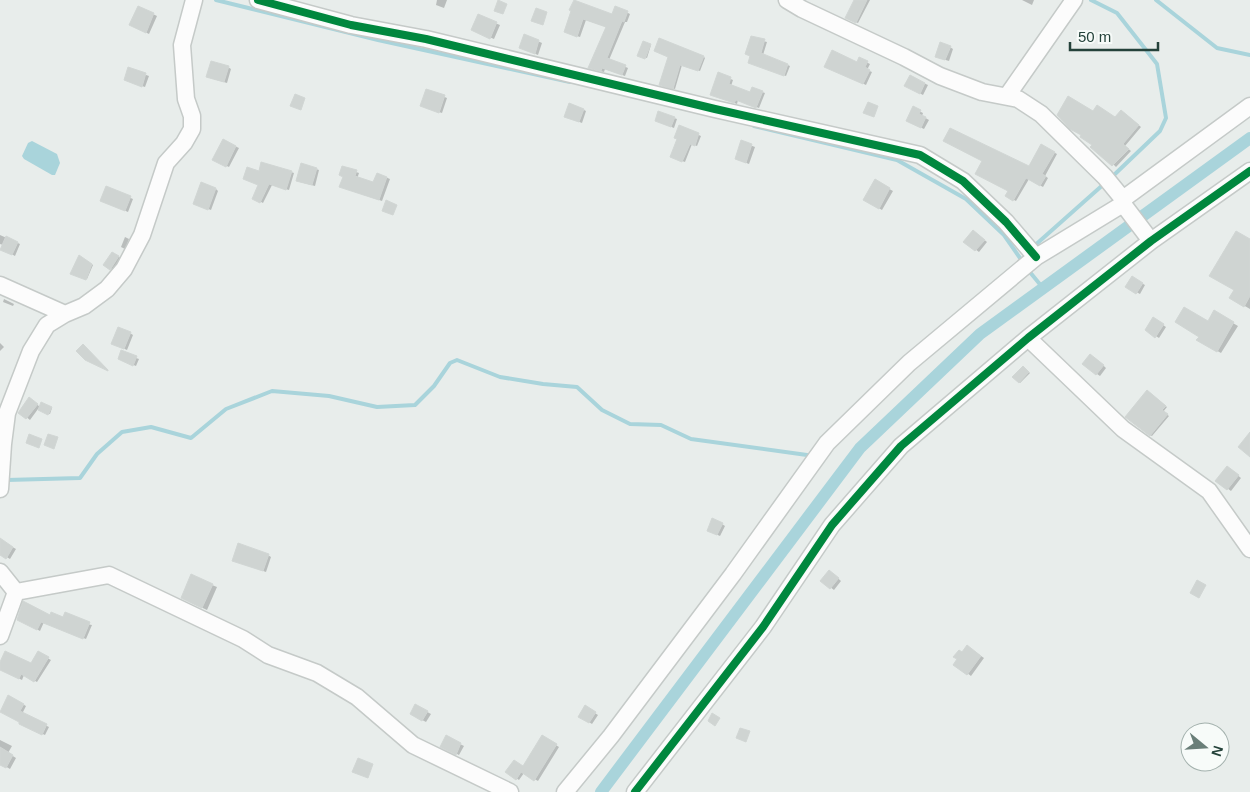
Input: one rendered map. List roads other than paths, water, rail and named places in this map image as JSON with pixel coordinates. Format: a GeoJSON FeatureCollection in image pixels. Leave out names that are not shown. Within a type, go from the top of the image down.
{"type":"FeatureCollection","features":[{"type":"Feature","properties":{"kind":"street"},"geometry":{"type":"LineString","coordinates":[[0,489],[3,444],[8,413],[31,351],[47,325],[65,314],[84,306],[107,289],[124,269],[142,234],[166,163],[184,143],[192,130],[192,116],[186,99],[182,45],[194,0]]}},
{"type":"Feature","properties":{"kind":"street"},"geometry":{"type":"LineString","coordinates":[[258,0],[351,26],[426,39],[715,109],[920,155],[963,181],[1006,222],[1036,257]]}},
{"type":"Feature","properties":{"kind":"street"},"geometry":{"type":"LineString","coordinates":[[787,0],[804,5],[940,76],[982,92],[1018,99],[1041,114],[1105,177],[1147,236]]}},
{"type":"Feature","properties":{"kind":"street"},"geometry":{"type":"LineString","coordinates":[[1007,96],[1074,0]]}},
{"type":"Feature","properties":{"kind":"street"},"geometry":{"type":"LineString","coordinates":[[565,792],[611,736],[727,582],[827,442],[909,363],[1036,257],[1126,206],[1250,106]]}},
{"type":"Feature","properties":{"kind":"street"},"geometry":{"type":"LineString","coordinates":[[636,792],[763,627],[839,518],[901,446],[1147,236],[1250,171]]}},
{"type":"Feature","properties":{"kind":"street"},"geometry":{"type":"LineString","coordinates":[[0,286],[65,314]]}},
{"type":"Feature","properties":{"kind":"street"},"geometry":{"type":"LineString","coordinates":[[1028,338],[1124,429],[1209,491],[1250,549]]}},
{"type":"Feature","properties":{"kind":"street"},"geometry":{"type":"LineString","coordinates":[[0,572],[16,592]]}},
{"type":"Feature","properties":{"kind":"street"},"geometry":{"type":"LineString","coordinates":[[16,592],[109,575],[243,639],[268,655],[317,673],[357,697],[413,745],[510,792]]}},
{"type":"Feature","properties":{"kind":"street"},"geometry":{"type":"LineString","coordinates":[[0,636],[16,592]]}},
{"type":"Feature","properties":{"kind":"water"},"geometry":{"type":"Polygon","coordinates":[[[32,141],[57,154],[60,163],[55,175],[24,159],[22,156],[28,143],[32,141]]]}},
{"type":"Feature","properties":{"kind":"waterway"},"geometry":{"type":"LineString","coordinates":[[216,0],[378,40],[570,82]]}},
{"type":"Feature","properties":{"kind":"waterway"},"geometry":{"type":"LineString","coordinates":[[1091,0],[1117,13],[1157,64],[1166,118],[1160,131],[1115,174]]}},
{"type":"Feature","properties":{"kind":"waterway"},"geometry":{"type":"LineString","coordinates":[[1156,0],[1217,48],[1250,55]]}},
{"type":"Feature","properties":{"kind":"waterway"},"geometry":{"type":"LineString","coordinates":[[754,126],[897,160],[966,199],[1004,235],[1020,258]]}},
{"type":"Feature","properties":{"kind":"waterway"},"geometry":{"type":"LineString","coordinates":[[601,792],[860,448],[980,334],[1250,138]]}},
{"type":"Feature","properties":{"kind":"waterway"},"geometry":{"type":"LineString","coordinates":[[1033,247],[1105,183]]}},
{"type":"Feature","properties":{"kind":"waterway"},"geometry":{"type":"LineString","coordinates":[[1029,271],[1043,288]]}},
{"type":"Feature","properties":{"kind":"waterway"},"geometry":{"type":"LineString","coordinates":[[7,480],[80,478],[97,454],[122,432],[151,427],[191,438],[226,409],[272,391],[329,396],[377,407],[415,405],[434,386],[450,363],[457,360],[500,377],[577,387],[602,410],[630,424],[661,425],[691,439],[807,455]]}}]}
